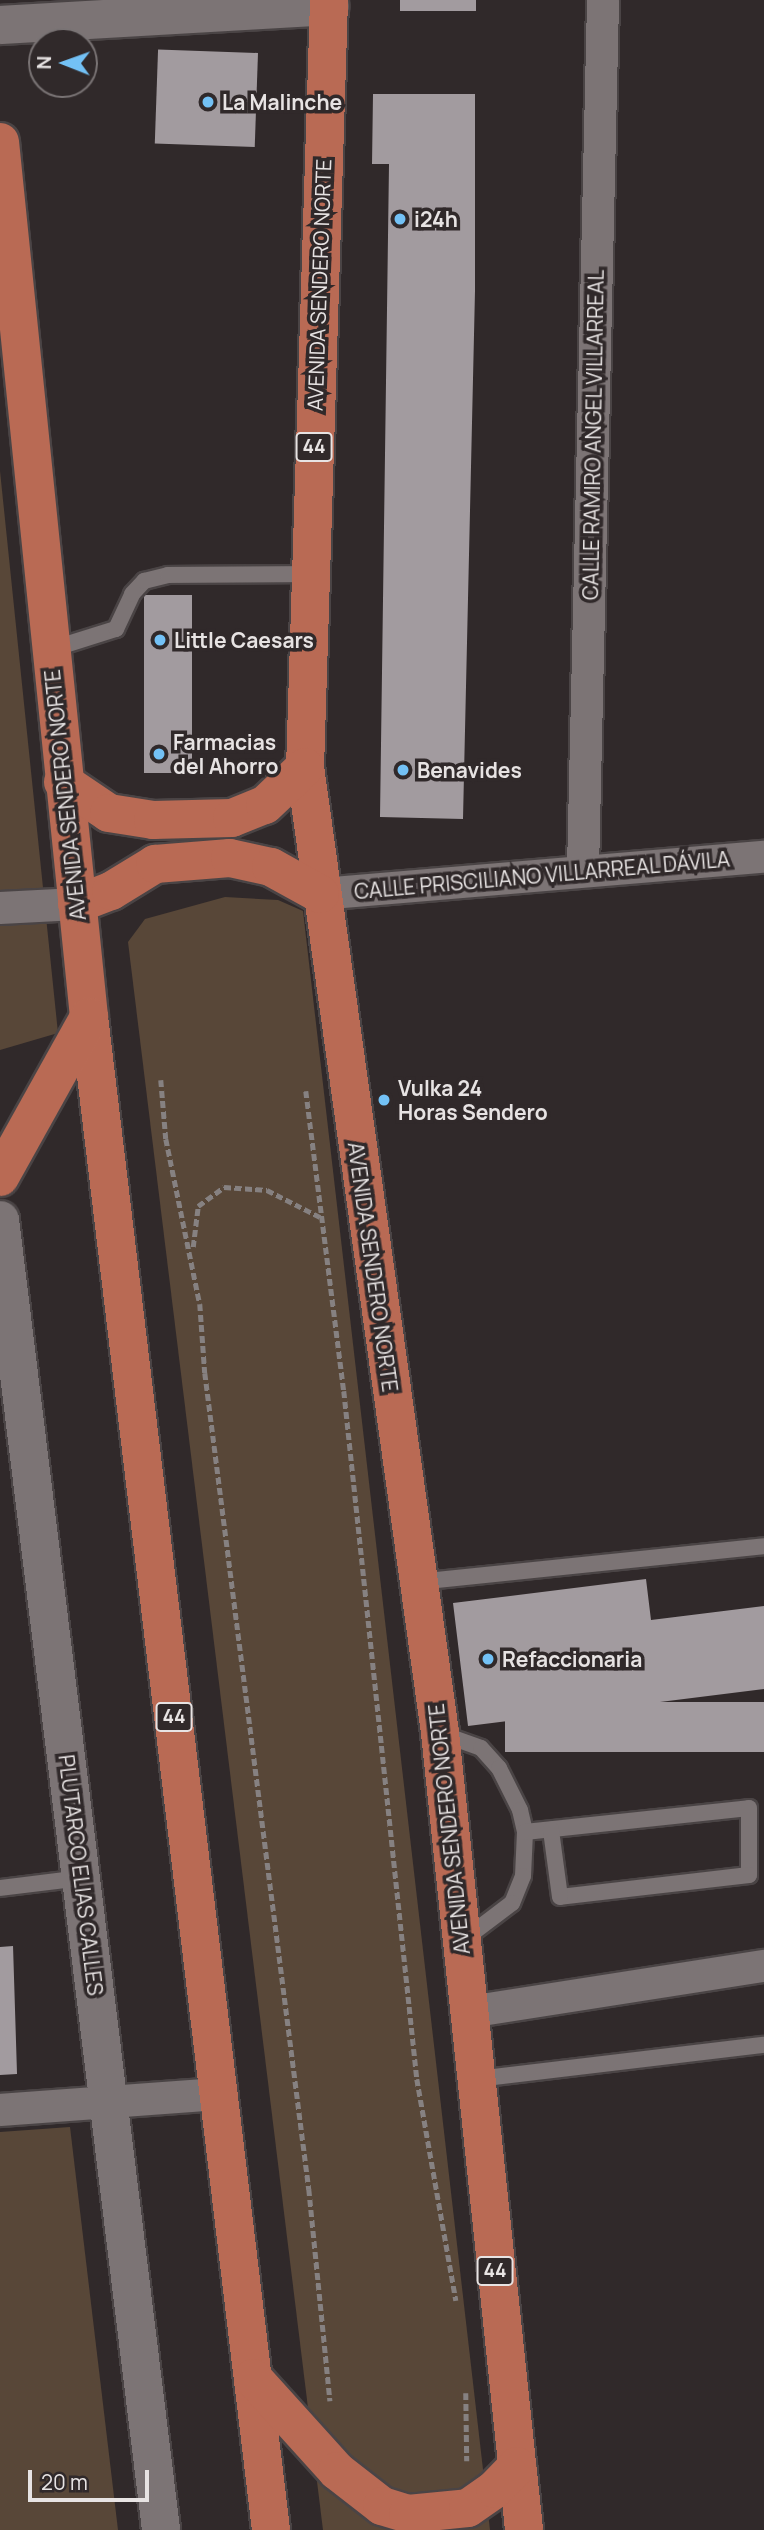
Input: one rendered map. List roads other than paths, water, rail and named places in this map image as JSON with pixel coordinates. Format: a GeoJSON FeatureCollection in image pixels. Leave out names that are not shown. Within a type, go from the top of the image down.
{"type":"FeatureCollection","features":[{"type":"Feature","properties":{"kind":"main road","name":"AVENIDA SENDERO NORTE"},"geometry":{"type":"LineString","coordinates":[[329,3],[305,767],[320,894],[440,1733],[524,2530]]}},
{"type":"Feature","properties":{"kind":"main road","name":"AVENIDA SENDERO NORTE"},"geometry":{"type":"LineString","coordinates":[[0,142],[76,904],[271,2530]]}},
{"type":"Feature","properties":{"kind":"main road"},"geometry":{"type":"LineString","coordinates":[[63,782],[109,813],[153,820],[232,818],[265,805],[305,767]]}},
{"type":"Feature","properties":{"kind":"main road"},"geometry":{"type":"LineString","coordinates":[[76,904],[111,891],[155,864],[230,858],[271,867],[320,894]]}},
{"type":"Feature","properties":{"kind":"main road"},"geometry":{"type":"LineString","coordinates":[[0,1177],[89,1017]]}},
{"type":"Feature","properties":{"kind":"main road"},"geometry":{"type":"LineString","coordinates":[[253,2378],[362,2494],[408,2514],[468,2508],[517,2466]]}},
{"type":"Feature","properties":{"kind":"street","name":"CALLE RAMIRO ANGEL VILLARREAL"},"geometry":{"type":"LineString","coordinates":[[583,870],[603,0]]}},
{"type":"Feature","properties":{"kind":"street"},"geometry":{"type":"LineString","coordinates":[[0,24],[329,3]]}},
{"type":"Feature","properties":{"kind":"street","name":"CALLE PRISCILIANO VILLARREAL DÁVILA"},"geometry":{"type":"LineString","coordinates":[[320,894],[764,857]]}},
{"type":"Feature","properties":{"kind":"street"},"geometry":{"type":"LineString","coordinates":[[0,908],[76,904]]}},
{"type":"Feature","properties":{"kind":"street","name":"PLUTARCO ELIAS CALLES"},"geometry":{"type":"LineString","coordinates":[[0,1220],[161,2530]]}},
{"type":"Feature","properties":{"kind":"street"},"geometry":{"type":"LineString","coordinates":[[469,2012],[764,1966]]}},
{"type":"Feature","properties":{"kind":"street"},"geometry":{"type":"LineString","coordinates":[[0,2110],[219,2094]]}},
{"type":"Feature","properties":{"kind":"lane"},"geometry":{"type":"LineString","coordinates":[[50,649],[116,629],[132,594],[144,581],[168,575],[311,574]]}},
{"type":"Feature","properties":{"kind":"lane"},"geometry":{"type":"LineString","coordinates":[[418,1582],[764,1546]]}},
{"type":"Feature","properties":{"kind":"lane"},"geometry":{"type":"LineString","coordinates":[[440,1733],[481,1748],[499,1768],[520,1810],[525,1832],[523,1876],[512,1903],[461,1941]]}},
{"type":"Feature","properties":{"kind":"lane"},"geometry":{"type":"LineString","coordinates":[[525,1832],[749,1808],[749,1875],[560,1897],[551,1830]]}},
{"type":"Feature","properties":{"kind":"lane"},"geometry":{"type":"LineString","coordinates":[[0,1888],[82,1878]]}},
{"type":"Feature","properties":{"kind":"lane"},"geometry":{"type":"LineString","coordinates":[[477,2079],[764,2045]]}},
{"type":"Feature","properties":{"kind":"place","name":"La Malinche"},"geometry":{"type":"Point","coordinates":[208,102]}},
{"type":"Feature","properties":{"kind":"place","name":"i24h"},"geometry":{"type":"Point","coordinates":[400,219]}},
{"type":"Feature","properties":{"kind":"place","name":"Little Caesars"},"geometry":{"type":"Point","coordinates":[160,640]}},
{"type":"Feature","properties":{"kind":"place","name":"Farmacias del Ahorro"},"geometry":{"type":"Point","coordinates":[159,754]}},
{"type":"Feature","properties":{"kind":"place","name":"Benavides"},"geometry":{"type":"Point","coordinates":[403,770]}},
{"type":"Feature","properties":{"kind":"place","name":"Vulka 24 Horas Sendero"},"geometry":{"type":"Point","coordinates":[384,1100]}},
{"type":"Feature","properties":{"kind":"place","name":"Refaccionaria"},"geometry":{"type":"Point","coordinates":[488,1659]}}]}
